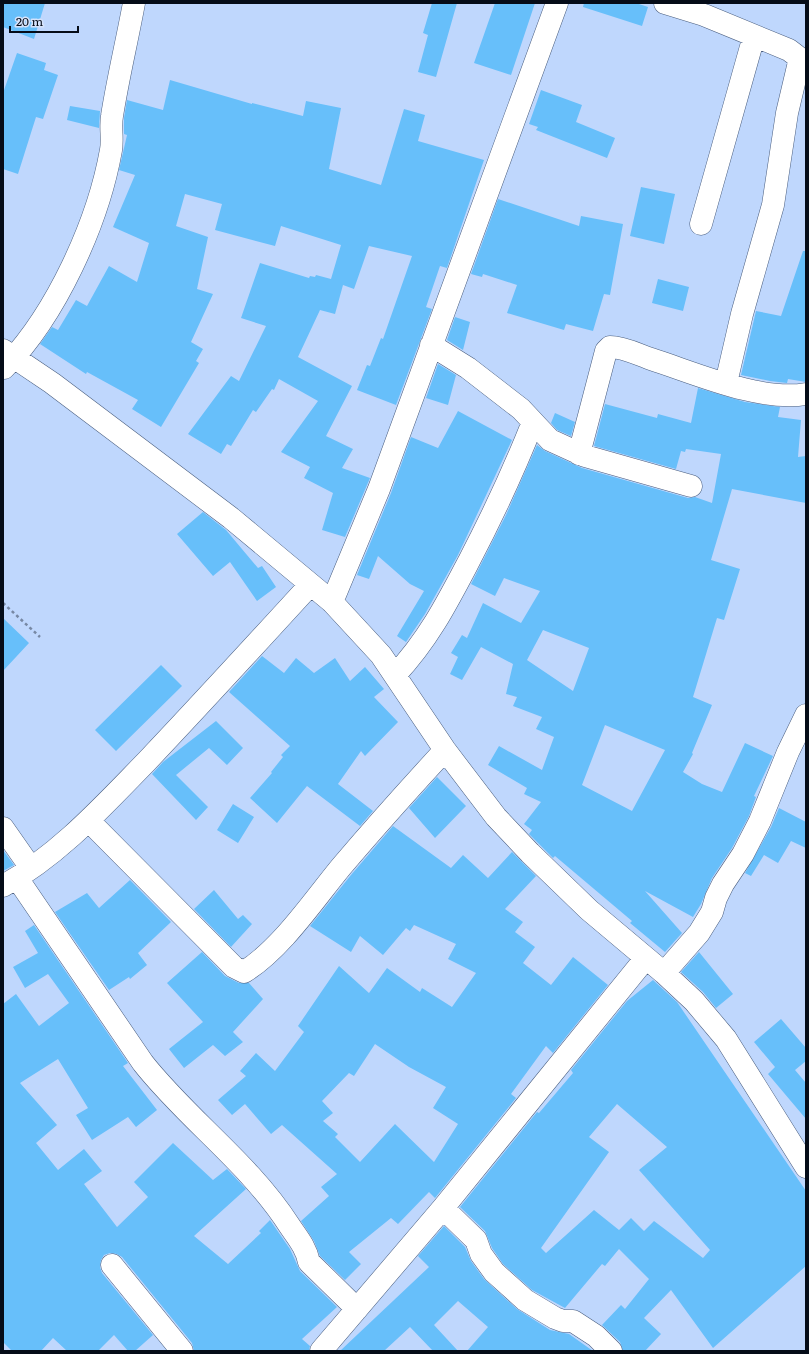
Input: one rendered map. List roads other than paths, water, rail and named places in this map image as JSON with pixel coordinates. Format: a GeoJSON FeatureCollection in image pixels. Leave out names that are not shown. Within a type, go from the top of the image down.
{"type":"FeatureCollection","features":[{"type":"Feature","properties":{"kind":"street"},"geometry":{"type":"LineString","coordinates":[[134,3],[112,118],[111,148],[100,193],[77,256],[61,288],[44,318],[7,359],[52,383],[231,518],[332,602],[381,655],[445,750],[496,817],[588,910],[645,959],[664,973],[694,1001],[726,1039],[803,1154]]}},
{"type":"Feature","properties":{"kind":"street"},"geometry":{"type":"LineString","coordinates":[[332,602],[379,489],[557,3]]}},
{"type":"Feature","properties":{"kind":"street"},"geometry":{"type":"LineString","coordinates":[[665,3],[704,15],[789,50],[803,60],[787,113],[773,205],[742,314],[726,383]]}},
{"type":"Feature","properties":{"kind":"street"},"geometry":{"type":"LineString","coordinates":[[701,224],[754,36]]}},
{"type":"Feature","properties":{"kind":"street"},"geometry":{"type":"LineString","coordinates":[[431,345],[468,368],[521,409],[550,440],[579,454],[691,486]]}},
{"type":"Feature","properties":{"kind":"street"},"geometry":{"type":"LineString","coordinates":[[579,454],[606,351],[610,347],[726,383],[776,395],[789,396],[806,394]]}},
{"type":"Feature","properties":{"kind":"street"},"geometry":{"type":"LineString","coordinates":[[395,675],[411,658],[440,618],[506,487],[533,422]]}},
{"type":"Feature","properties":{"kind":"street"},"geometry":{"type":"LineString","coordinates":[[17,878],[89,821],[211,694],[310,585]]}},
{"type":"Feature","properties":{"kind":"street"},"geometry":{"type":"LineString","coordinates":[[664,973],[699,934],[712,912],[716,898],[723,884],[743,854],[760,822],[788,752],[806,715]]}},
{"type":"Feature","properties":{"kind":"street"},"geometry":{"type":"LineString","coordinates":[[89,821],[234,967],[244,972],[255,965],[277,944],[357,848],[445,750]]}},
{"type":"Feature","properties":{"kind":"street"},"geometry":{"type":"LineString","coordinates":[[3,828],[17,878],[143,1063],[160,1085],[243,1165],[281,1212],[307,1251],[309,1262],[357,1309]]}},
{"type":"Feature","properties":{"kind":"street"},"geometry":{"type":"LineString","coordinates":[[320,1351],[443,1208],[645,959]]}},
{"type":"Feature","properties":{"kind":"street"},"geometry":{"type":"LineString","coordinates":[[443,1208],[476,1240],[481,1254],[494,1272],[525,1300],[555,1318],[564,1321],[573,1321],[596,1336],[611,1351]]}},
{"type":"Feature","properties":{"kind":"street"},"geometry":{"type":"LineString","coordinates":[[112,1265],[182,1351]]}}]}
